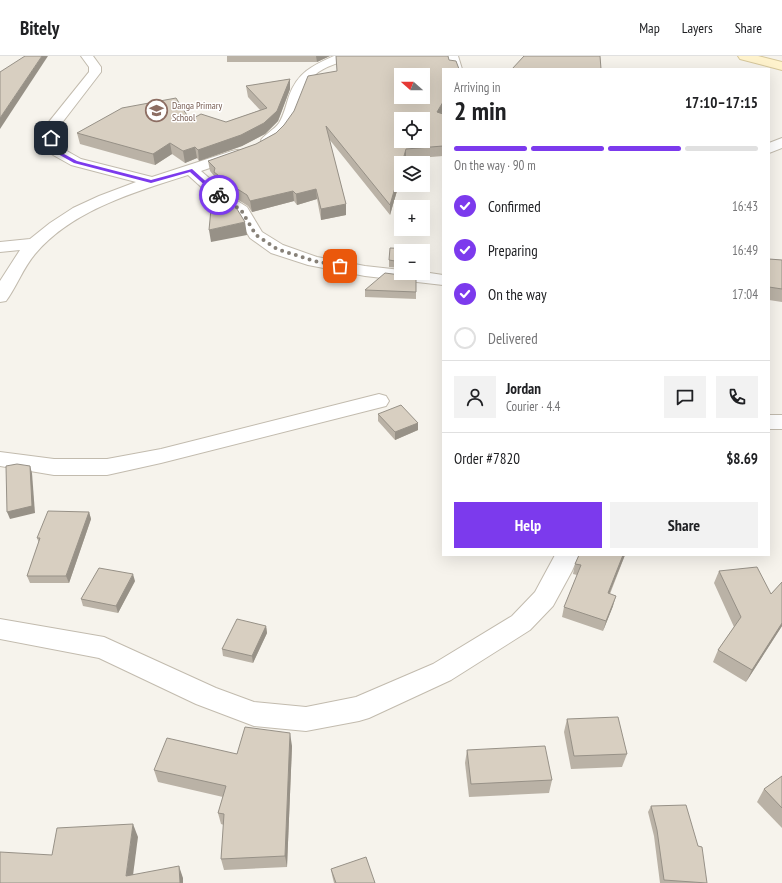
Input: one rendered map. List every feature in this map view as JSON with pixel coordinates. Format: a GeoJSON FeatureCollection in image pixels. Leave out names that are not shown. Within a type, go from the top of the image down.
{"type":"FeatureCollection","features":[{"type":"Feature","properties":{"kind":"main road"},"geometry":{"type":"LineString","coordinates":[[744,56],[782,66]]}},
{"type":"Feature","properties":{"kind":"street"},"geometry":{"type":"LineString","coordinates":[[86,56],[95,67],[95,72],[51,128],[51,148],[76,162],[151,182]]}},
{"type":"Feature","properties":{"kind":"street"},"geometry":{"type":"LineString","coordinates":[[0,297],[22,260],[34,244],[67,219],[93,205],[151,182],[191,170],[260,145],[282,129],[289,118],[296,96],[307,76],[314,70],[344,56]]}},
{"type":"Feature","properties":{"kind":"street"},"geometry":{"type":"LineString","coordinates":[[452,56],[456,68]]}},
{"type":"Feature","properties":{"kind":"street"},"geometry":{"type":"LineString","coordinates":[[770,148],[782,142]]}},
{"type":"Feature","properties":{"kind":"street"},"geometry":{"type":"LineString","coordinates":[[191,170],[224,200],[241,210],[256,235],[277,249],[314,261],[365,271],[442,280]]}},
{"type":"Feature","properties":{"kind":"street"},"geometry":{"type":"LineString","coordinates":[[0,247],[34,244]]}},
{"type":"Feature","properties":{"kind":"street"},"geometry":{"type":"LineString","coordinates":[[0,459],[54,467],[107,467],[161,456],[379,401]]}},
{"type":"Feature","properties":{"kind":"street"},"geometry":{"type":"LineString","coordinates":[[770,422],[782,422]]}},
{"type":"Feature","properties":{"kind":"street"},"geometry":{"type":"LineString","coordinates":[[0,629],[104,648],[206,696],[254,714],[306,719],[359,709],[442,672],[521,624],[544,599],[567,556]]}},
{"type":"Feature","properties":{"kind":"building"},"geometry":{"type":"Polygon","coordinates":[[[25,56],[42,56],[0,118],[0,72],[25,56]]]}},
{"type":"Feature","properties":{"kind":"building"},"geometry":{"type":"Polygon","coordinates":[[[336,56],[448,56],[449,60],[456,61],[459,68],[442,68],[442,104],[437,112],[442,114],[442,146],[430,147],[430,112],[394,112],[394,148],[418,148],[406,149],[404,156],[394,156],[394,191],[390,205],[326,126],[346,204],[321,209],[316,189],[296,194],[293,191],[250,201],[247,195],[214,172],[215,168],[208,161],[256,144],[276,133],[294,111],[308,76],[337,71],[336,56]]]}},
{"type":"Feature","properties":{"kind":"building"},"geometry":{"type":"Polygon","coordinates":[[[524,56],[600,56],[601,68],[513,68],[524,56]]]}},
{"type":"Feature","properties":{"kind":"building"},"geometry":{"type":"Polygon","coordinates":[[[290,79],[277,111],[264,123],[241,135],[198,150],[195,147],[183,151],[170,143],[153,154],[77,133],[122,108],[176,98],[190,120],[201,114],[226,122],[267,108],[246,86],[290,79]]]}},
{"type":"Feature","properties":{"kind":"building"},"geometry":{"type":"Polygon","coordinates":[[[213,188],[232,201],[245,222],[209,230],[213,188]]]}},
{"type":"Feature","properties":{"kind":"building"},"geometry":{"type":"Polygon","coordinates":[[[390,248],[394,248],[394,261],[389,260],[390,248]]]}},
{"type":"Feature","properties":{"kind":"building"},"geometry":{"type":"Polygon","coordinates":[[[770,259],[782,260],[782,289],[770,287],[770,259]]]}},
{"type":"Feature","properties":{"kind":"building"},"geometry":{"type":"Polygon","coordinates":[[[385,273],[394,274],[394,280],[416,280],[416,292],[365,290],[385,273]]]}},
{"type":"Feature","properties":{"kind":"building"},"geometry":{"type":"Polygon","coordinates":[[[401,405],[418,423],[395,432],[378,414],[401,405]]]}},
{"type":"Feature","properties":{"kind":"building"},"geometry":{"type":"Polygon","coordinates":[[[17,464],[30,466],[32,506],[7,512],[6,466],[17,464]]]}},
{"type":"Feature","properties":{"kind":"building"},"geometry":{"type":"Polygon","coordinates":[[[48,511],[89,512],[66,576],[27,576],[40,538],[37,538],[48,511]]]}},
{"type":"Feature","properties":{"kind":"building"},"geometry":{"type":"Polygon","coordinates":[[[579,556],[623,556],[608,593],[616,596],[606,621],[564,607],[581,565],[575,564],[579,556]]]}},
{"type":"Feature","properties":{"kind":"building"},"geometry":{"type":"Polygon","coordinates":[[[757,567],[771,594],[782,582],[782,623],[752,670],[718,650],[741,617],[719,571],[757,567]]]}},
{"type":"Feature","properties":{"kind":"building"},"geometry":{"type":"Polygon","coordinates":[[[99,568],[133,574],[116,606],[81,599],[99,568]]]}},
{"type":"Feature","properties":{"kind":"building"},"geometry":{"type":"Polygon","coordinates":[[[237,619],[266,626],[252,656],[222,649],[237,619]]]}},
{"type":"Feature","properties":{"kind":"building"},"geometry":{"type":"Polygon","coordinates":[[[618,717],[627,754],[574,756],[567,719],[618,717]]]}},
{"type":"Feature","properties":{"kind":"building"},"geometry":{"type":"Polygon","coordinates":[[[245,727],[290,733],[285,856],[221,859],[224,814],[218,813],[226,786],[154,770],[167,738],[237,754],[245,727]]]}},
{"type":"Feature","properties":{"kind":"building"},"geometry":{"type":"Polygon","coordinates":[[[545,746],[552,780],[471,784],[467,750],[545,746]]]}},
{"type":"Feature","properties":{"kind":"building"},"geometry":{"type":"Polygon","coordinates":[[[782,776],[782,808],[764,789],[782,776]]]}},
{"type":"Feature","properties":{"kind":"building"},"geometry":{"type":"Polygon","coordinates":[[[686,805],[698,846],[702,847],[707,883],[664,880],[657,830],[651,806],[686,805]]]}},
{"type":"Feature","properties":{"kind":"building"},"geometry":{"type":"Polygon","coordinates":[[[133,824],[126,876],[179,866],[180,883],[0,883],[0,852],[52,855],[57,828],[133,824]]]}},
{"type":"Feature","properties":{"kind":"building"},"geometry":{"type":"Polygon","coordinates":[[[366,857],[375,883],[336,883],[331,869],[366,857]]]}},
{"type":"Feature","properties":{"kind":"way so far"},"geometry":{"type":"LineString","coordinates":[[219,195],[224,200],[241,210],[256,235],[277,249],[314,261],[340,266]]}},
{"type":"Feature","properties":{"kind":"place","name":"Danga Primary School"},"geometry":{"type":"Point","coordinates":[156,111]}},
{"type":"Feature","properties":{"kind":"route"},"geometry":{"type":"LineString","coordinates":[[51,138],[51,148],[76,162],[151,182],[191,170],[219,195]]}}]}
